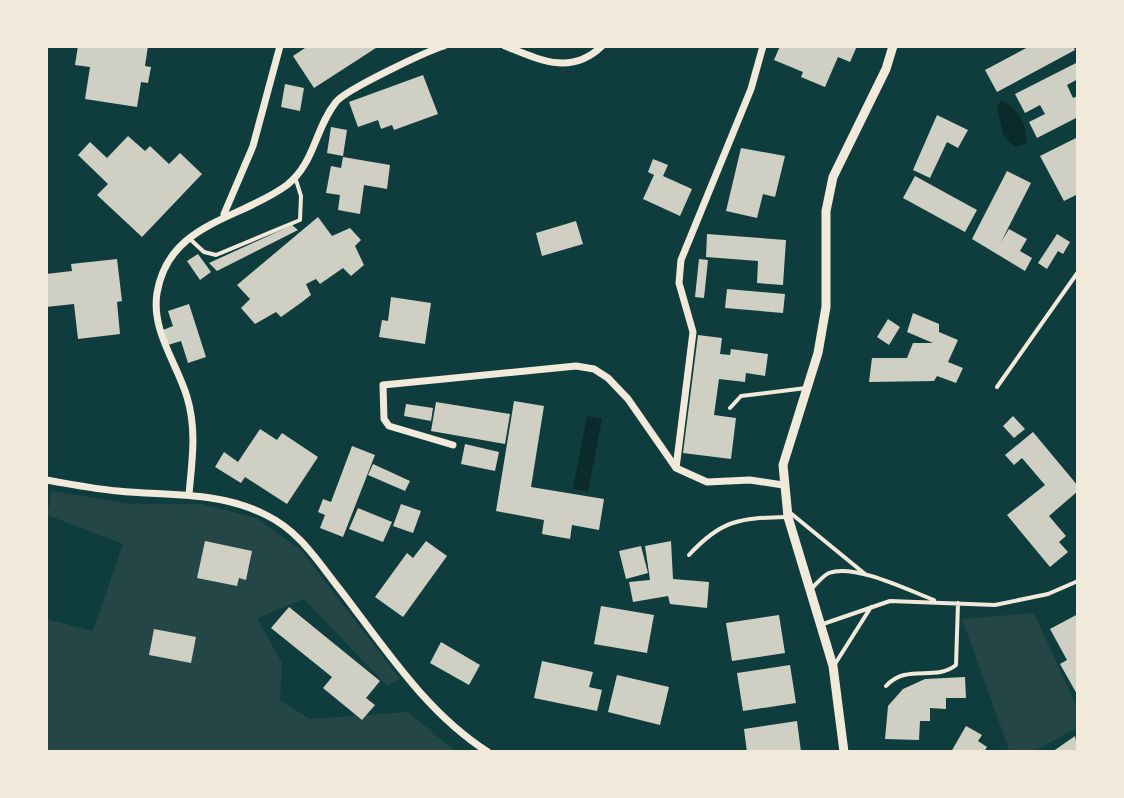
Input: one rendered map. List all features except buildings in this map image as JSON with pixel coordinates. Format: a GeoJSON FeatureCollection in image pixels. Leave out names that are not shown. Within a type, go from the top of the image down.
{"type":"FeatureCollection","features":[{"type":"Feature","properties":{"kind":"street"},"geometry":{"type":"LineString","coordinates":[[223,215],[253,146],[280,46]]}},
{"type":"Feature","properties":{"kind":"street"},"geometry":{"type":"LineString","coordinates":[[189,494],[194,444],[192,416],[159,326],[157,297],[162,272],[180,246],[223,215],[275,192],[295,177],[314,150],[338,99],[444,46]]}},
{"type":"Feature","properties":{"kind":"street"},"geometry":{"type":"LineString","coordinates":[[505,46],[563,65],[586,59],[602,46]]}},
{"type":"Feature","properties":{"kind":"street"},"geometry":{"type":"LineString","coordinates":[[676,468],[693,332],[679,283],[681,260],[751,89],[763,46]]}},
{"type":"Feature","properties":{"kind":"street"},"geometry":{"type":"LineString","coordinates":[[844,752],[833,666],[823,624],[787,514],[783,485],[788,442],[818,353],[826,307],[826,211],[833,177],[886,69],[893,46]]}},
{"type":"Feature","properties":{"kind":"street"},"geometry":{"type":"LineString","coordinates":[[453,445],[389,426],[384,419],[383,385],[563,365],[594,369],[628,399],[676,468],[707,482],[750,480],[783,485]]}},
{"type":"Feature","properties":{"kind":"street"},"geometry":{"type":"LineString","coordinates":[[46,480],[117,491],[189,494],[227,500],[263,513],[299,537],[422,695],[449,723],[488,752]]}},
{"type":"Feature","properties":{"kind":"lane"},"geometry":{"type":"LineString","coordinates":[[190,239],[204,252],[216,255],[300,220],[301,196],[295,177]]}},
{"type":"Feature","properties":{"kind":"lane"},"geometry":{"type":"LineString","coordinates":[[997,387],[1078,272]]}},
{"type":"Feature","properties":{"kind":"lane"},"geometry":{"type":"LineString","coordinates":[[730,408],[741,396],[806,388]]}},
{"type":"Feature","properties":{"kind":"lane"},"geometry":{"type":"LineString","coordinates":[[689,555],[722,525],[748,518],[787,514],[867,575],[940,602]]}},
{"type":"Feature","properties":{"kind":"lane"},"geometry":{"type":"LineString","coordinates":[[810,590],[828,573],[867,575]]}},
{"type":"Feature","properties":{"kind":"lane"},"geometry":{"type":"LineString","coordinates":[[823,624],[890,601],[995,605],[1048,594],[1078,581]]}},
{"type":"Feature","properties":{"kind":"lane"},"geometry":{"type":"LineString","coordinates":[[886,686],[895,676],[947,672],[956,665],[958,603]]}},
{"type":"Feature","properties":{"kind":"lane"},"geometry":{"type":"LineString","coordinates":[[833,666],[873,605]]}},
{"type":"Feature","properties":{"kind":"shaded area"},"geometry":{"type":"Polygon","coordinates":[[[1001,100],[1020,118],[1027,143],[1015,147],[1003,135],[997,106],[1001,100]]]}},
{"type":"Feature","properties":{"kind":"shaded area"},"geometry":{"type":"Polygon","coordinates":[[[587,416],[602,419],[588,491],[573,489],[587,416]]]}},
{"type":"Feature","properties":{"kind":"shaded area"},"geometry":{"type":"Polygon","coordinates":[[[52,491],[131,504],[202,504],[256,518],[301,550],[400,679],[387,686],[304,599],[257,618],[282,663],[280,700],[310,719],[408,712],[456,752],[46,752],[46,619],[93,631],[123,544],[47,515],[52,491]]]}},
{"type":"Feature","properties":{"kind":"shaded area"},"geometry":{"type":"Polygon","coordinates":[[[1034,613],[1078,710],[1078,727],[1033,752],[1010,752],[962,619],[1034,613]]]}}]}
